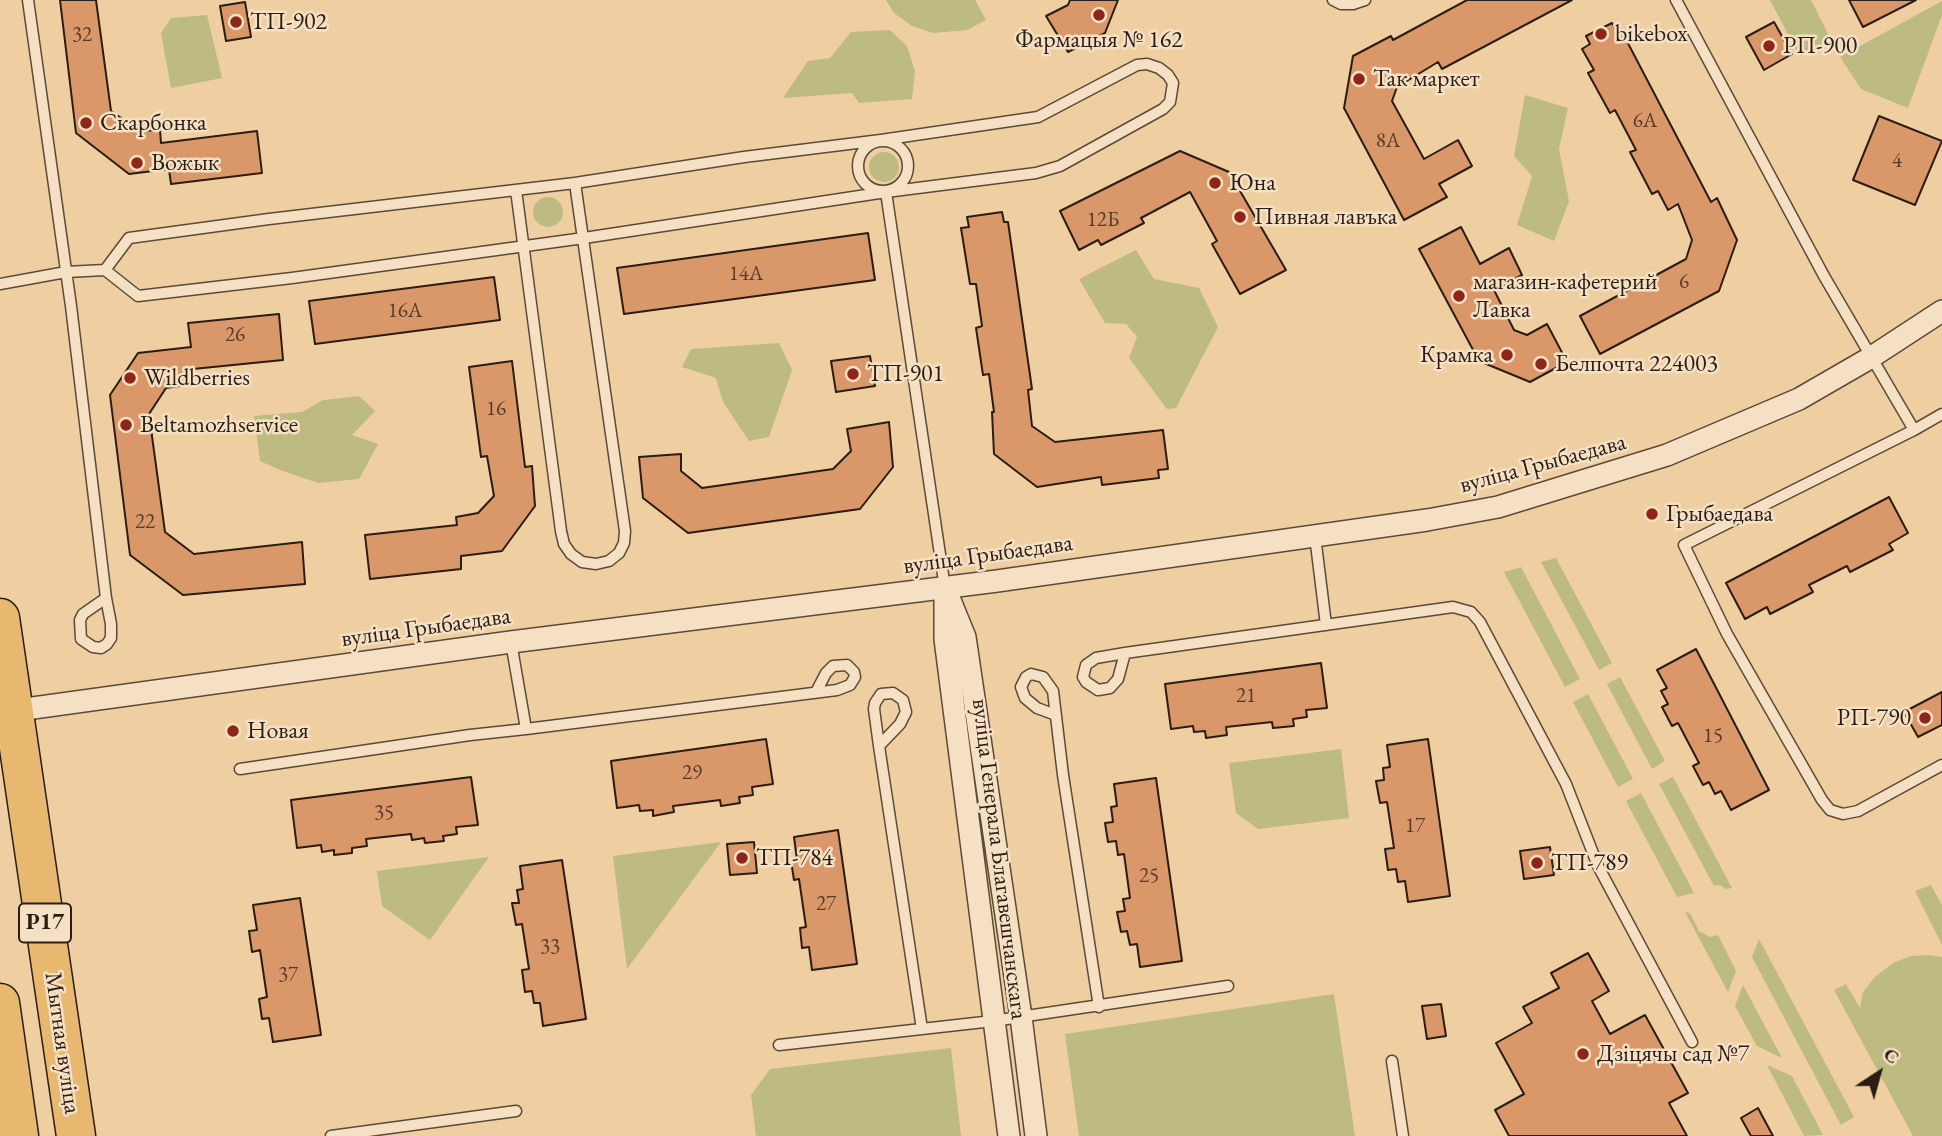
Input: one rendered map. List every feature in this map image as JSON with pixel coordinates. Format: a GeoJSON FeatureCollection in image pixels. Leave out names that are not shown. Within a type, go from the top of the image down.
{"type":"FeatureCollection","features":[{"type":"Feature","properties":{"kind":"highway","name":"Мытная вуліца"},"geometry":{"type":"LineString","coordinates":[[0,618],[7,711],[76,1136]]}},
{"type":"Feature","properties":{"kind":"highway"},"geometry":{"type":"LineString","coordinates":[[0,1003],[19,1136]]}},
{"type":"Feature","properties":{"kind":"street","name":"вуліца Грыбаедава"},"geometry":{"type":"LineString","coordinates":[[7,711],[511,642],[946,588],[1499,508],[1667,455],[1799,398],[1870,358],[1942,311]]}},
{"type":"Feature","properties":{"kind":"street"},"geometry":{"type":"LineString","coordinates":[[946,588],[965,637],[1036,1136]]}},
{"type":"Feature","properties":{"kind":"street","name":"вуліца Генерала Благавешчанскага"},"geometry":{"type":"LineString","coordinates":[[946,588],[945,639],[1009,1136]]}},
{"type":"Feature","properties":{"kind":"lane"},"geometry":{"type":"LineString","coordinates":[[27,0],[66,272],[106,598]]}},
{"type":"Feature","properties":{"kind":"lane"},"geometry":{"type":"LineString","coordinates":[[1333,0],[1341,4],[1365,0]]}},
{"type":"Feature","properties":{"kind":"lane"},"geometry":{"type":"LineString","coordinates":[[1676,0],[1824,276],[1913,430]]}},
{"type":"Feature","properties":{"kind":"lane"},"geometry":{"type":"LineString","coordinates":[[0,284],[66,272],[105,270],[138,296],[292,278],[584,238],[886,192],[1036,173],[1060,166],[1163,109],[1170,102],[1173,83],[1159,68],[1147,64],[1136,65],[1038,117],[575,183],[130,238],[105,270]]}},
{"type":"Feature","properties":{"kind":"lane"},"geometry":{"type":"LineString","coordinates":[[881,140],[898,145],[908,159],[907,176],[902,184],[886,192],[869,187],[859,173],[860,155],[872,143],[881,140]]}},
{"type":"Feature","properties":{"kind":"lane"},"geometry":{"type":"LineString","coordinates":[[516,190],[561,531],[564,544],[571,554],[582,562],[596,565],[609,561],[619,553],[625,531],[575,183]]}},
{"type":"Feature","properties":{"kind":"lane"},"geometry":{"type":"LineString","coordinates":[[886,192],[946,588]]}},
{"type":"Feature","properties":{"kind":"lane"},"geometry":{"type":"LineString","coordinates":[[1942,414],[1684,545],[1727,634],[1830,810],[1843,814],[1858,811],[1942,765]]}},
{"type":"Feature","properties":{"kind":"lane"},"geometry":{"type":"LineString","coordinates":[[1315,536],[1326,625]]}},
{"type":"Feature","properties":{"kind":"lane"},"geometry":{"type":"LineString","coordinates":[[1125,653],[1453,607],[1466,609],[1476,617],[1566,784],[1598,866],[1692,1042]]}},
{"type":"Feature","properties":{"kind":"lane"},"geometry":{"type":"LineString","coordinates":[[511,642],[526,729]]}},
{"type":"Feature","properties":{"kind":"lane"},"geometry":{"type":"LineString","coordinates":[[240,769],[470,735],[816,692]]}},
{"type":"Feature","properties":{"kind":"lane"},"geometry":{"type":"LineString","coordinates":[[879,746],[904,718],[906,712],[903,700],[893,693],[881,694],[875,703],[879,746],[922,1029]]}},
{"type":"Feature","properties":{"kind":"lane"},"geometry":{"type":"LineString","coordinates":[[1056,715],[1099,1007]]}},
{"type":"Feature","properties":{"kind":"lane"},"geometry":{"type":"LineString","coordinates":[[779,1045],[1099,1007],[1228,985]]}},
{"type":"Feature","properties":{"kind":"lane"},"geometry":{"type":"LineString","coordinates":[[1392,1061],[1403,1136]]}},
{"type":"Feature","properties":{"kind":"lane"},"geometry":{"type":"LineString","coordinates":[[331,1136],[516,1111]]}},
{"type":"Feature","properties":{"kind":"shaded area"},"geometry":{"type":"Polygon","coordinates":[[[886,0],[975,0],[986,20],[967,30],[933,33],[912,26],[894,13],[886,0]]]}},
{"type":"Feature","properties":{"kind":"shaded area"},"geometry":{"type":"Polygon","coordinates":[[[1770,0],[1811,0],[1831,40],[1800,57],[1770,0]]]}},
{"type":"Feature","properties":{"kind":"shaded area"},"geometry":{"type":"Polygon","coordinates":[[[1942,1],[1942,15],[1908,108],[1861,89],[1840,57],[1942,1]]]}},
{"type":"Feature","properties":{"kind":"shaded area"},"geometry":{"type":"Polygon","coordinates":[[[207,15],[222,78],[171,88],[161,33],[171,18],[207,15]]]}},
{"type":"Feature","properties":{"kind":"shaded area"},"geometry":{"type":"Polygon","coordinates":[[[890,30],[907,46],[915,71],[912,99],[859,103],[852,93],[783,98],[808,61],[830,58],[851,32],[890,30]]]}},
{"type":"Feature","properties":{"kind":"shaded area"},"geometry":{"type":"Polygon","coordinates":[[[1525,95],[1568,108],[1559,149],[1569,201],[1554,241],[1517,225],[1532,176],[1514,156],[1525,95]]]}},
{"type":"Feature","properties":{"kind":"shaded area"},"geometry":{"type":"Polygon","coordinates":[[[884,152],[895,156],[899,167],[895,178],[884,182],[873,178],[869,167],[873,156],[884,152]]]}},
{"type":"Feature","properties":{"kind":"shaded area"},"geometry":{"type":"Polygon","coordinates":[[[548,197],[559,201],[563,212],[559,223],[548,227],[537,223],[533,212],[537,201],[548,197]]]}},
{"type":"Feature","properties":{"kind":"shaded area"},"geometry":{"type":"Polygon","coordinates":[[[1136,250],[1154,279],[1199,288],[1218,327],[1176,408],[1167,409],[1129,358],[1137,337],[1126,324],[1105,323],[1079,279],[1136,250]]]}},
{"type":"Feature","properties":{"kind":"shaded area"},"geometry":{"type":"Polygon","coordinates":[[[779,343],[792,370],[769,437],[749,441],[723,402],[716,378],[682,367],[691,349],[779,343]]]}},
{"type":"Feature","properties":{"kind":"shaded area"},"geometry":{"type":"Polygon","coordinates":[[[359,396],[375,411],[352,435],[378,444],[359,479],[318,483],[260,461],[254,416],[302,412],[323,400],[359,396]]]}},
{"type":"Feature","properties":{"kind":"shaded area"},"geometry":{"type":"Polygon","coordinates":[[[1556,558],[1612,663],[1599,670],[1541,562],[1556,558]]]}},
{"type":"Feature","properties":{"kind":"shaded area"},"geometry":{"type":"Polygon","coordinates":[[[1521,567],[1580,679],[1565,687],[1504,572],[1521,567]]]}},
{"type":"Feature","properties":{"kind":"shaded area"},"geometry":{"type":"Polygon","coordinates":[[[1620,677],[1665,761],[1652,769],[1607,684],[1620,677]]]}},
{"type":"Feature","properties":{"kind":"shaded area"},"geometry":{"type":"Polygon","coordinates":[[[1588,694],[1633,779],[1618,787],[1573,702],[1588,694]]]}},
{"type":"Feature","properties":{"kind":"shaded area"},"geometry":{"type":"Polygon","coordinates":[[[1341,749],[1349,818],[1258,829],[1236,813],[1229,763],[1341,749]]]}},
{"type":"Feature","properties":{"kind":"shaded area"},"geometry":{"type":"Polygon","coordinates":[[[1673,777],[1732,888],[1714,886],[1659,784],[1673,777]]]}},
{"type":"Feature","properties":{"kind":"shaded area"},"geometry":{"type":"Polygon","coordinates":[[[1641,793],[1694,893],[1677,897],[1626,801],[1641,793]]]}},
{"type":"Feature","properties":{"kind":"shaded area"},"geometry":{"type":"Polygon","coordinates":[[[721,842],[627,969],[613,856],[721,842]]]}},
{"type":"Feature","properties":{"kind":"shaded area"},"geometry":{"type":"Polygon","coordinates":[[[489,857],[430,940],[382,906],[377,871],[489,857]]]}},
{"type":"Feature","properties":{"kind":"shaded area"},"geometry":{"type":"Polygon","coordinates":[[[1931,885],[1942,905],[1942,945],[1915,891],[1931,885]]]}},
{"type":"Feature","properties":{"kind":"shaded area"},"geometry":{"type":"Polygon","coordinates":[[[1685,912],[1690,913],[1699,931],[1710,937],[1718,935],[1736,971],[1728,992],[1685,912]]]}},
{"type":"Feature","properties":{"kind":"shaded area"},"geometry":{"type":"Polygon","coordinates":[[[1759,939],[1854,1117],[1841,1125],[1752,957],[1759,939]]]}},
{"type":"Feature","properties":{"kind":"shaded area"},"geometry":{"type":"Polygon","coordinates":[[[1911,956],[1942,957],[1942,1136],[1913,1136],[1834,990],[1846,984],[1860,1008],[1863,992],[1876,976],[1893,963],[1911,956]]]}},
{"type":"Feature","properties":{"kind":"shaded area"},"geometry":{"type":"Polygon","coordinates":[[[1743,985],[1782,1058],[1757,1046],[1735,1006],[1743,985]]]}},
{"type":"Feature","properties":{"kind":"shaded area"},"geometry":{"type":"Polygon","coordinates":[[[1334,994],[1355,1136],[1079,1136],[1065,1034],[1334,994]]]}},
{"type":"Feature","properties":{"kind":"shaded area"},"geometry":{"type":"Polygon","coordinates":[[[951,1048],[961,1136],[756,1136],[751,1095],[770,1069],[951,1048]]]}},
{"type":"Feature","properties":{"kind":"shaded area"},"geometry":{"type":"Polygon","coordinates":[[[1767,1065],[1792,1076],[1823,1135],[1804,1136],[1767,1065]]]}},
{"type":"Feature","properties":{"kind":"building"},"geometry":{"type":"Polygon","coordinates":[[[60,0],[96,0],[111,111],[140,131],[160,130],[161,143],[257,131],[262,173],[171,184],[169,169],[129,174],[76,133],[60,0]]]}},
{"type":"Feature","properties":{"kind":"building"},"geometry":{"type":"Polygon","coordinates":[[[1070,0],[1118,0],[1105,33],[1068,52],[1046,16],[1068,5],[1070,0]]]}},
{"type":"Feature","properties":{"kind":"building"},"geometry":{"type":"Polygon","coordinates":[[[1467,0],[1572,0],[1442,69],[1438,62],[1397,87],[1392,101],[1424,159],[1458,140],[1472,166],[1439,184],[1447,197],[1404,220],[1344,108],[1353,56],[1391,36],[1393,40],[1467,0]]]}},
{"type":"Feature","properties":{"kind":"building"},"geometry":{"type":"Polygon","coordinates":[[[1849,0],[1916,0],[1863,27],[1849,0]]]}},
{"type":"Feature","properties":{"kind":"building","name":"ТП-902"},"geometry":{"type":"Polygon","coordinates":[[[245,2],[251,37],[226,41],[220,6],[245,2]]]}},
{"type":"Feature","properties":{"kind":"building","name":"РП-900"},"geometry":{"type":"Polygon","coordinates":[[[1774,22],[1792,54],[1764,70],[1746,37],[1774,22]]]}},
{"type":"Feature","properties":{"kind":"building"},"geometry":{"type":"Polygon","coordinates":[[[1612,23],[1617,31],[1620,28],[1711,202],[1717,198],[1737,240],[1719,291],[1600,354],[1580,316],[1686,259],[1692,240],[1678,204],[1668,210],[1658,191],[1652,194],[1630,152],[1636,150],[1615,110],[1610,113],[1588,73],[1594,70],[1582,49],[1590,44],[1586,36],[1612,23]]]}},
{"type":"Feature","properties":{"kind":"building"},"geometry":{"type":"Polygon","coordinates":[[[1879,116],[1942,141],[1915,205],[1853,180],[1879,116]]]}},
{"type":"Feature","properties":{"kind":"building"},"geometry":{"type":"Polygon","coordinates":[[[1180,151],[1229,172],[1286,270],[1240,294],[1212,244],[1217,241],[1190,192],[1141,218],[1144,223],[1101,245],[1098,240],[1079,250],[1060,211],[1180,151]]]}},
{"type":"Feature","properties":{"kind":"building"},"geometry":{"type":"Polygon","coordinates":[[[1002,212],[1004,222],[1008,222],[1032,389],[1028,390],[1032,426],[1055,442],[1163,430],[1168,469],[1158,470],[1159,478],[1102,485],[1101,477],[1037,487],[994,454],[994,412],[989,374],[983,375],[976,328],[982,326],[976,284],[970,284],[961,228],[969,227],[967,217],[1002,212]]]}},
{"type":"Feature","properties":{"kind":"building"},"geometry":{"type":"Polygon","coordinates":[[[1461,227],[1480,264],[1509,248],[1522,275],[1494,290],[1514,330],[1527,335],[1547,324],[1567,362],[1530,382],[1479,361],[1419,249],[1461,227]]]}},
{"type":"Feature","properties":{"kind":"building"},"geometry":{"type":"Polygon","coordinates":[[[868,233],[875,280],[624,314],[617,268],[868,233]]]}},
{"type":"Feature","properties":{"kind":"building"},"geometry":{"type":"Polygon","coordinates":[[[494,277],[500,320],[315,344],[309,301],[494,277]]]}},
{"type":"Feature","properties":{"kind":"building"},"geometry":{"type":"Polygon","coordinates":[[[279,314],[283,360],[193,369],[194,384],[166,388],[149,414],[165,532],[194,554],[302,542],[305,584],[183,595],[130,555],[110,395],[138,353],[191,347],[188,323],[279,314]]]}},
{"type":"Feature","properties":{"kind":"building","name":"ТП-901"},"geometry":{"type":"Polygon","coordinates":[[[870,356],[875,386],[836,392],[831,361],[870,356]]]}},
{"type":"Feature","properties":{"kind":"building"},"geometry":{"type":"Polygon","coordinates":[[[512,361],[525,467],[532,466],[535,506],[502,551],[461,556],[461,569],[370,579],[365,535],[457,525],[456,517],[478,513],[494,496],[487,456],[481,457],[469,367],[512,361]]]}},
{"type":"Feature","properties":{"kind":"building"},"geometry":{"type":"Polygon","coordinates":[[[889,422],[893,467],[860,509],[688,533],[643,498],[639,457],[681,454],[681,471],[702,488],[833,469],[851,451],[847,429],[889,422]]]}},
{"type":"Feature","properties":{"kind":"building"},"geometry":{"type":"Polygon","coordinates":[[[1889,497],[1908,533],[1889,544],[1893,550],[1850,572],[1847,566],[1809,585],[1813,592],[1770,614],[1767,607],[1745,619],[1726,583],[1889,497]]]}},
{"type":"Feature","properties":{"kind":"building"},"geometry":{"type":"Polygon","coordinates":[[[1696,649],[1769,790],[1731,810],[1721,791],[1715,794],[1709,782],[1703,785],[1693,766],[1699,763],[1678,723],[1672,726],[1662,707],[1668,704],[1661,691],[1667,688],[1657,670],[1696,649]]]}},
{"type":"Feature","properties":{"kind":"building"},"geometry":{"type":"Polygon","coordinates":[[[1321,663],[1327,708],[1306,710],[1307,717],[1293,719],[1294,726],[1273,728],[1272,722],[1226,727],[1227,735],[1206,738],[1205,731],[1194,732],[1193,726],[1171,729],[1165,684],[1321,663]]]}},
{"type":"Feature","properties":{"kind":"building","name":"РП-790"},"geometry":{"type":"Polygon","coordinates":[[[1942,692],[1942,725],[1918,737],[1904,712],[1942,692]]]}},
{"type":"Feature","properties":{"kind":"building"},"geometry":{"type":"Polygon","coordinates":[[[766,739],[773,784],[752,787],[753,795],[739,797],[740,803],[721,806],[720,800],[673,806],[674,812],[653,816],[653,810],[640,811],[639,805],[617,808],[611,761],[766,739]]]}},
{"type":"Feature","properties":{"kind":"building"},"geometry":{"type":"Polygon","coordinates":[[[1428,739],[1450,896],[1408,902],[1405,881],[1398,882],[1396,869],[1388,870],[1385,849],[1394,848],[1387,802],[1380,803],[1376,781],[1384,780],[1383,768],[1390,767],[1387,745],[1428,739]]]}},
{"type":"Feature","properties":{"kind":"building"},"geometry":{"type":"Polygon","coordinates":[[[471,777],[478,825],[456,827],[457,834],[443,836],[444,841],[425,843],[424,838],[412,840],[411,834],[366,839],[367,846],[352,848],[352,853],[334,855],[334,850],[322,852],[321,845],[297,848],[291,800],[471,777]]]}},
{"type":"Feature","properties":{"kind":"building"},"geometry":{"type":"Polygon","coordinates":[[[1156,778],[1182,961],[1140,967],[1137,944],[1130,945],[1127,931],[1121,932],[1117,912],[1125,911],[1123,899],[1130,898],[1124,854],[1118,855],[1116,841],[1108,842],[1105,823],[1113,822],[1111,807],[1117,806],[1114,784],[1156,778]]]}},
{"type":"Feature","properties":{"kind":"building"},"geometry":{"type":"Polygon","coordinates":[[[838,830],[857,964],[812,970],[809,947],[802,948],[800,928],[806,927],[799,879],[794,880],[791,861],[797,860],[794,837],[838,830]]]}},
{"type":"Feature","properties":{"kind":"building","name":"ТП-784"},"geometry":{"type":"Polygon","coordinates":[[[754,842],[757,873],[730,875],[727,844],[754,842]]]}},
{"type":"Feature","properties":{"kind":"building","name":"ТП-789"},"geometry":{"type":"Polygon","coordinates":[[[1550,847],[1554,875],[1524,879],[1520,851],[1550,847]]]}},
{"type":"Feature","properties":{"kind":"building"},"geometry":{"type":"Polygon","coordinates":[[[562,860],[586,1019],[543,1026],[540,1003],[534,1003],[532,991],[525,992],[522,970],[529,969],[522,924],[516,925],[512,903],[519,903],[517,890],[523,889],[520,866],[562,860]]]}},
{"type":"Feature","properties":{"kind":"building"},"geometry":{"type":"Polygon","coordinates":[[[300,898],[321,1035],[273,1042],[269,1018],[262,1019],[259,999],[267,997],[260,950],[252,952],[249,931],[257,930],[253,905],[300,898]]]}},
{"type":"Feature","properties":{"kind":"building"},"geometry":{"type":"Polygon","coordinates":[[[1588,953],[1609,991],[1592,1001],[1610,1034],[1645,1015],[1688,1093],[1669,1103],[1687,1136],[1509,1136],[1495,1110],[1524,1094],[1496,1043],[1532,1023],[1523,1007],[1559,988],[1551,973],[1588,953]]]}},
{"type":"Feature","properties":{"kind":"building"},"geometry":{"type":"Polygon","coordinates":[[[1441,1004],[1446,1036],[1427,1039],[1422,1006],[1441,1004]]]}},
{"type":"Feature","properties":{"kind":"building"},"geometry":{"type":"Polygon","coordinates":[[[1758,1108],[1773,1136],[1751,1136],[1741,1118],[1758,1108]]]}},
{"type":"Feature","properties":{"kind":"place","name":"Фармацыя № 162"},"geometry":{"type":"Point","coordinates":[1099,15]}},
{"type":"Feature","properties":{"kind":"place","name":"ТП-902"},"geometry":{"type":"Point","coordinates":[236,22]}},
{"type":"Feature","properties":{"kind":"place","name":"bikebox"},"geometry":{"type":"Point","coordinates":[1601,34]}},
{"type":"Feature","properties":{"kind":"place","name":"РП-900"},"geometry":{"type":"Point","coordinates":[1769,46]}},
{"type":"Feature","properties":{"kind":"place","name":"Так маркет"},"geometry":{"type":"Point","coordinates":[1359,79]}},
{"type":"Feature","properties":{"kind":"place","name":"Скарбонка"},"geometry":{"type":"Point","coordinates":[86,123]}},
{"type":"Feature","properties":{"kind":"place","name":"Вожык"},"geometry":{"type":"Point","coordinates":[137,163]}},
{"type":"Feature","properties":{"kind":"place","name":"Юна"},"geometry":{"type":"Point","coordinates":[1215,183]}},
{"type":"Feature","properties":{"kind":"place","name":"Пивная лавъка"},"geometry":{"type":"Point","coordinates":[1240,217]}},
{"type":"Feature","properties":{"kind":"place","name":"магазин-кафетерий Лавка"},"geometry":{"type":"Point","coordinates":[1459,296]}},
{"type":"Feature","properties":{"kind":"place","name":"Крамка"},"geometry":{"type":"Point","coordinates":[1507,355]}},
{"type":"Feature","properties":{"kind":"place","name":"Белпочта 224003"},"geometry":{"type":"Point","coordinates":[1541,364]}},
{"type":"Feature","properties":{"kind":"place","name":"ТП-901"},"geometry":{"type":"Point","coordinates":[853,374]}},
{"type":"Feature","properties":{"kind":"place","name":"Wildberries"},"geometry":{"type":"Point","coordinates":[130,378]}},
{"type":"Feature","properties":{"kind":"place","name":"Beltamozhservice"},"geometry":{"type":"Point","coordinates":[126,425]}},
{"type":"Feature","properties":{"kind":"place","name":"Грыбаедава"},"geometry":{"type":"Point","coordinates":[1652,514]}},
{"type":"Feature","properties":{"kind":"place","name":"РП-790"},"geometry":{"type":"Point","coordinates":[1925,718]}},
{"type":"Feature","properties":{"kind":"place","name":"Новая"},"geometry":{"type":"Point","coordinates":[233,731]}},
{"type":"Feature","properties":{"kind":"place","name":"ТП-784"},"geometry":{"type":"Point","coordinates":[742,858]}},
{"type":"Feature","properties":{"kind":"place","name":"ТП-789"},"geometry":{"type":"Point","coordinates":[1537,863]}},
{"type":"Feature","properties":{"kind":"place","name":"Дзіцячы сад №7"},"geometry":{"type":"Point","coordinates":[1583,1054]}}]}
